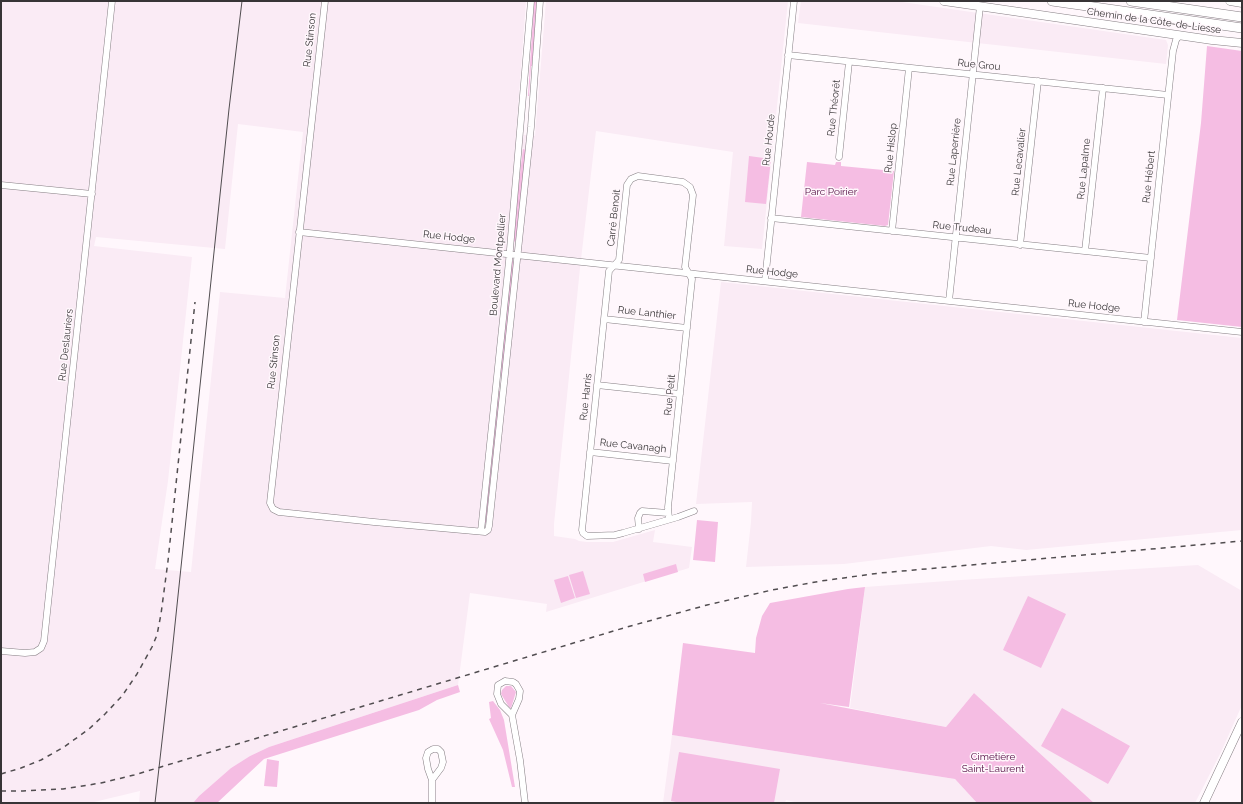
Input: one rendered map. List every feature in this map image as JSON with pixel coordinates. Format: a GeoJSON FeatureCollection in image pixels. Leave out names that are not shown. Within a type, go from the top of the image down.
{"type":"FeatureCollection","features":[{"type":"Feature","properties":{"kind":"highway"},"geometry":{"type":"LineString","coordinates":[[1052,1],[1242,28]]}},
{"type":"Feature","properties":{"kind":"highway"},"geometry":{"type":"LineString","coordinates":[[1131,1],[1242,17]]}},
{"type":"Feature","properties":{"kind":"main road","name":"Chemin de la Côte-de-Liesse"},"geometry":{"type":"LineString","coordinates":[[944,1],[1242,43]]}},
{"type":"Feature","properties":{"kind":"main road"},"geometry":{"type":"LineString","coordinates":[[1230,1],[1242,3]]}},
{"type":"Feature","properties":{"kind":"main road"},"geometry":{"type":"LineString","coordinates":[[1204,803],[1242,722]]}},
{"type":"Feature","properties":{"kind":"street","name":"Rue Deslauriers"},"geometry":{"type":"LineString","coordinates":[[1,651],[25,653],[35,652],[41,648],[44,641],[112,1]]}},
{"type":"Feature","properties":{"kind":"street","name":"Rue Stinson"},"geometry":{"type":"LineString","coordinates":[[324,1],[270,497],[271,506],[279,512],[486,532],[488,530]]}},
{"type":"Feature","properties":{"kind":"street","name":"Boulevard Montpellier"},"geometry":{"type":"LineString","coordinates":[[481,531],[521,134],[531,1]]}},
{"type":"Feature","properties":{"kind":"street","name":"Boulevard Montpellier"},"geometry":{"type":"LineString","coordinates":[[488,530],[531,121],[540,1]]}},
{"type":"Feature","properties":{"kind":"street","name":"Rue Houde"},"geometry":{"type":"LineString","coordinates":[[764,281],[794,1]]}},
{"type":"Feature","properties":{"kind":"street","name":"Rue Laperrière"},"geometry":{"type":"LineString","coordinates":[[949,301],[980,6]]}},
{"type":"Feature","properties":{"kind":"street","name":"Rue Hébert"},"geometry":{"type":"LineString","coordinates":[[1144,322],[1173,48],[1176,39],[1180,35]]}},
{"type":"Feature","properties":{"kind":"street","name":"Rue Grou"},"geometry":{"type":"LineString","coordinates":[[788,55],[1168,95]]}},
{"type":"Feature","properties":{"kind":"street","name":"Rue Théorêt"},"geometry":{"type":"LineString","coordinates":[[839,157],[849,62]]}},
{"type":"Feature","properties":{"kind":"street","name":"Rue Hislop"},"geometry":{"type":"LineString","coordinates":[[892,231],[909,68]]}},
{"type":"Feature","properties":{"kind":"street","name":"Rue Lecavalier"},"geometry":{"type":"LineString","coordinates":[[1020,244],[1038,81]]}},
{"type":"Feature","properties":{"kind":"street","name":"Rue Lapalme"},"geometry":{"type":"LineString","coordinates":[[1086,251],[1103,88]]}},
{"type":"Feature","properties":{"kind":"street","name":"Carré Benoit"},"geometry":{"type":"LineString","coordinates":[[614,265],[619,260],[627,185],[633,178],[642,176],[683,182],[691,189],[693,198],[686,267],[689,273]]}},
{"type":"Feature","properties":{"kind":"street"},"geometry":{"type":"LineString","coordinates":[[1,184],[92,194]]}},
{"type":"Feature","properties":{"kind":"street","name":"Rue Trudeau"},"geometry":{"type":"LineString","coordinates":[[771,218],[1151,258]]}},
{"type":"Feature","properties":{"kind":"street","name":"Rue Hodge"},"geometry":{"type":"LineString","coordinates":[[299,232],[1242,332]]}},
{"type":"Feature","properties":{"kind":"street","name":"Rue Harris"},"geometry":{"type":"LineString","coordinates":[[614,265],[609,271],[582,528],[583,533],[588,536],[619,535],[639,529]]}},
{"type":"Feature","properties":{"kind":"street","name":"Rue Petit"},"geometry":{"type":"LineString","coordinates":[[668,516],[692,279],[689,273]]}},
{"type":"Feature","properties":{"kind":"street","name":"Rue Lanthier"},"geometry":{"type":"LineString","coordinates":[[604,319],[687,328]]}},
{"type":"Feature","properties":{"kind":"street"},"geometry":{"type":"LineString","coordinates":[[597,385],[680,394]]}},
{"type":"Feature","properties":{"kind":"street","name":"Rue Cavanagh"},"geometry":{"type":"LineString","coordinates":[[590,452],[673,461]]}},
{"type":"Feature","properties":{"kind":"street"},"geometry":{"type":"LineString","coordinates":[[668,516],[642,511],[639,514],[639,529],[668,516],[694,512]]}},
{"type":"Feature","properties":{"kind":"street"},"geometry":{"type":"LineString","coordinates":[[512,715],[501,704],[497,694],[498,685],[505,681],[513,682],[520,691],[519,699],[512,715],[521,766],[525,803]]}},
{"type":"Feature","properties":{"kind":"street"},"geometry":{"type":"LineString","coordinates":[[432,780],[441,768],[443,762],[441,752],[438,749],[433,749],[428,752],[426,758],[432,780],[432,803]]}},
{"type":"Feature","properties":{"kind":"shaded area"},"geometry":{"type":"Polygon","coordinates":[[[1,1],[526,1],[516,134],[535,136],[546,1],[788,1],[762,249],[724,246],[733,152],[596,131],[580,268],[554,536],[587,542],[613,542],[655,530],[653,542],[692,547],[689,568],[546,612],[547,604],[470,593],[458,685],[269,747],[250,756],[231,768],[193,803],[139,803],[140,791],[90,803],[1,803],[1,1]],[[238,124],[225,249],[96,237],[94,246],[192,257],[168,481],[155,569],[191,572],[220,292],[285,298],[303,132],[238,124]]]}},
{"type":"Feature","properties":{"kind":"shaded area"},"geometry":{"type":"Polygon","coordinates":[[[801,1],[895,1],[1166,40],[1168,45],[1166,64],[798,23],[801,1]]]}},
{"type":"Feature","properties":{"kind":"shaded area"},"geometry":{"type":"Polygon","coordinates":[[[721,282],[1242,338],[1242,530],[1026,550],[991,546],[844,564],[746,567],[752,502],[696,504],[721,282]]]}},
{"type":"Feature","properties":{"kind":"shaded area"},"geometry":{"type":"Polygon","coordinates":[[[1198,565],[1242,591],[1242,705],[1221,752],[1195,803],[1094,803],[974,693],[946,727],[850,708],[865,587],[1198,565]]]}},
{"type":"Feature","properties":{"kind":"shaded area"},"geometry":{"type":"Polygon","coordinates":[[[672,735],[955,779],[977,803],[799,803],[786,800],[785,803],[663,803],[672,735]]]}},
{"type":"Feature","properties":{"kind":"green space"},"geometry":{"type":"Polygon","coordinates":[[[534,1],[538,1],[528,96],[534,1]]]}},
{"type":"Feature","properties":{"kind":"green space"},"geometry":{"type":"Polygon","coordinates":[[[1207,46],[1242,51],[1242,327],[1177,320],[1201,123],[1207,46]]]}},
{"type":"Feature","properties":{"kind":"green space"},"geometry":{"type":"Polygon","coordinates":[[[523,149],[526,150],[516,240],[514,242],[512,240],[523,149]]]}},
{"type":"Feature","properties":{"kind":"green space"},"geometry":{"type":"Polygon","coordinates":[[[749,156],[771,159],[766,204],[745,202],[749,156]]]}},
{"type":"Feature","properties":{"kind":"green space","name":"Parc Poirier"},"geometry":{"type":"Polygon","coordinates":[[[807,162],[835,165],[836,162],[841,162],[841,166],[894,171],[888,225],[885,226],[801,217],[807,162]]]}},
{"type":"Feature","properties":{"kind":"green space"},"geometry":{"type":"Polygon","coordinates":[[[512,261],[514,262],[503,376],[501,376],[500,370],[507,314],[505,313],[512,261]]]}},
{"type":"Feature","properties":{"kind":"green space"},"geometry":{"type":"Polygon","coordinates":[[[499,391],[501,391],[486,523],[484,522],[496,402],[498,401],[499,391]]]}},
{"type":"Feature","properties":{"kind":"green space"},"geometry":{"type":"Polygon","coordinates":[[[697,520],[718,522],[715,562],[693,560],[697,520]]]}},
{"type":"Feature","properties":{"kind":"green space"},"geometry":{"type":"Polygon","coordinates":[[[676,564],[678,572],[645,582],[643,574],[676,564]]]}},
{"type":"Feature","properties":{"kind":"green space"},"geometry":{"type":"Polygon","coordinates":[[[583,571],[590,594],[576,598],[569,575],[583,571]]]}},
{"type":"Feature","properties":{"kind":"green space"},"geometry":{"type":"Polygon","coordinates":[[[568,576],[575,598],[561,603],[554,580],[568,576]]]}},
{"type":"Feature","properties":{"kind":"green space","name":"Cimetière Saint-Laurent"},"geometry":{"type":"Polygon","coordinates":[[[865,587],[849,707],[820,703],[946,727],[974,693],[1094,803],[977,803],[955,779],[672,735],[683,643],[755,653],[756,638],[762,616],[770,603],[865,587]]]}},
{"type":"Feature","properties":{"kind":"green space"},"geometry":{"type":"Polygon","coordinates":[[[1028,596],[1066,614],[1041,668],[1003,650],[1028,596]]]}},
{"type":"Feature","properties":{"kind":"green space"},"geometry":{"type":"Polygon","coordinates":[[[458,685],[460,692],[437,700],[419,710],[264,759],[217,803],[193,803],[231,768],[250,756],[269,747],[458,685]]]}},
{"type":"Feature","properties":{"kind":"green space"},"geometry":{"type":"Polygon","coordinates":[[[506,686],[511,686],[516,692],[511,708],[501,694],[502,690],[506,686]]]}},
{"type":"Feature","properties":{"kind":"green space"},"geometry":{"type":"Polygon","coordinates":[[[493,701],[500,710],[504,720],[515,787],[512,787],[503,750],[489,719],[491,718],[489,702],[493,701]]]}},
{"type":"Feature","properties":{"kind":"green space"},"geometry":{"type":"Polygon","coordinates":[[[1062,708],[1130,746],[1108,784],[1041,746],[1062,708]]]}},
{"type":"Feature","properties":{"kind":"green space"},"geometry":{"type":"Polygon","coordinates":[[[679,752],[780,769],[774,803],[681,803],[671,801],[679,752]]]}},
{"type":"Feature","properties":{"kind":"green space"},"geometry":{"type":"Polygon","coordinates":[[[267,759],[279,761],[277,787],[264,786],[267,759]]]}},
{"type":"Feature","properties":{"kind":"tram line"},"geometry":{"type":"LineString","coordinates":[[155,803],[229,109],[242,1]]}},
{"type":"Feature","properties":{"kind":"railway"},"geometry":{"type":"LineString","coordinates":[[1,774],[41,760],[64,747],[89,729],[122,696],[137,674],[157,635],[168,561],[195,302]]}},
{"type":"Feature","properties":{"kind":"railway"},"geometry":{"type":"LineString","coordinates":[[1,791],[63,789],[101,783],[134,775],[627,627],[707,605],[772,590],[821,581],[880,573],[1242,541]]}}]}
